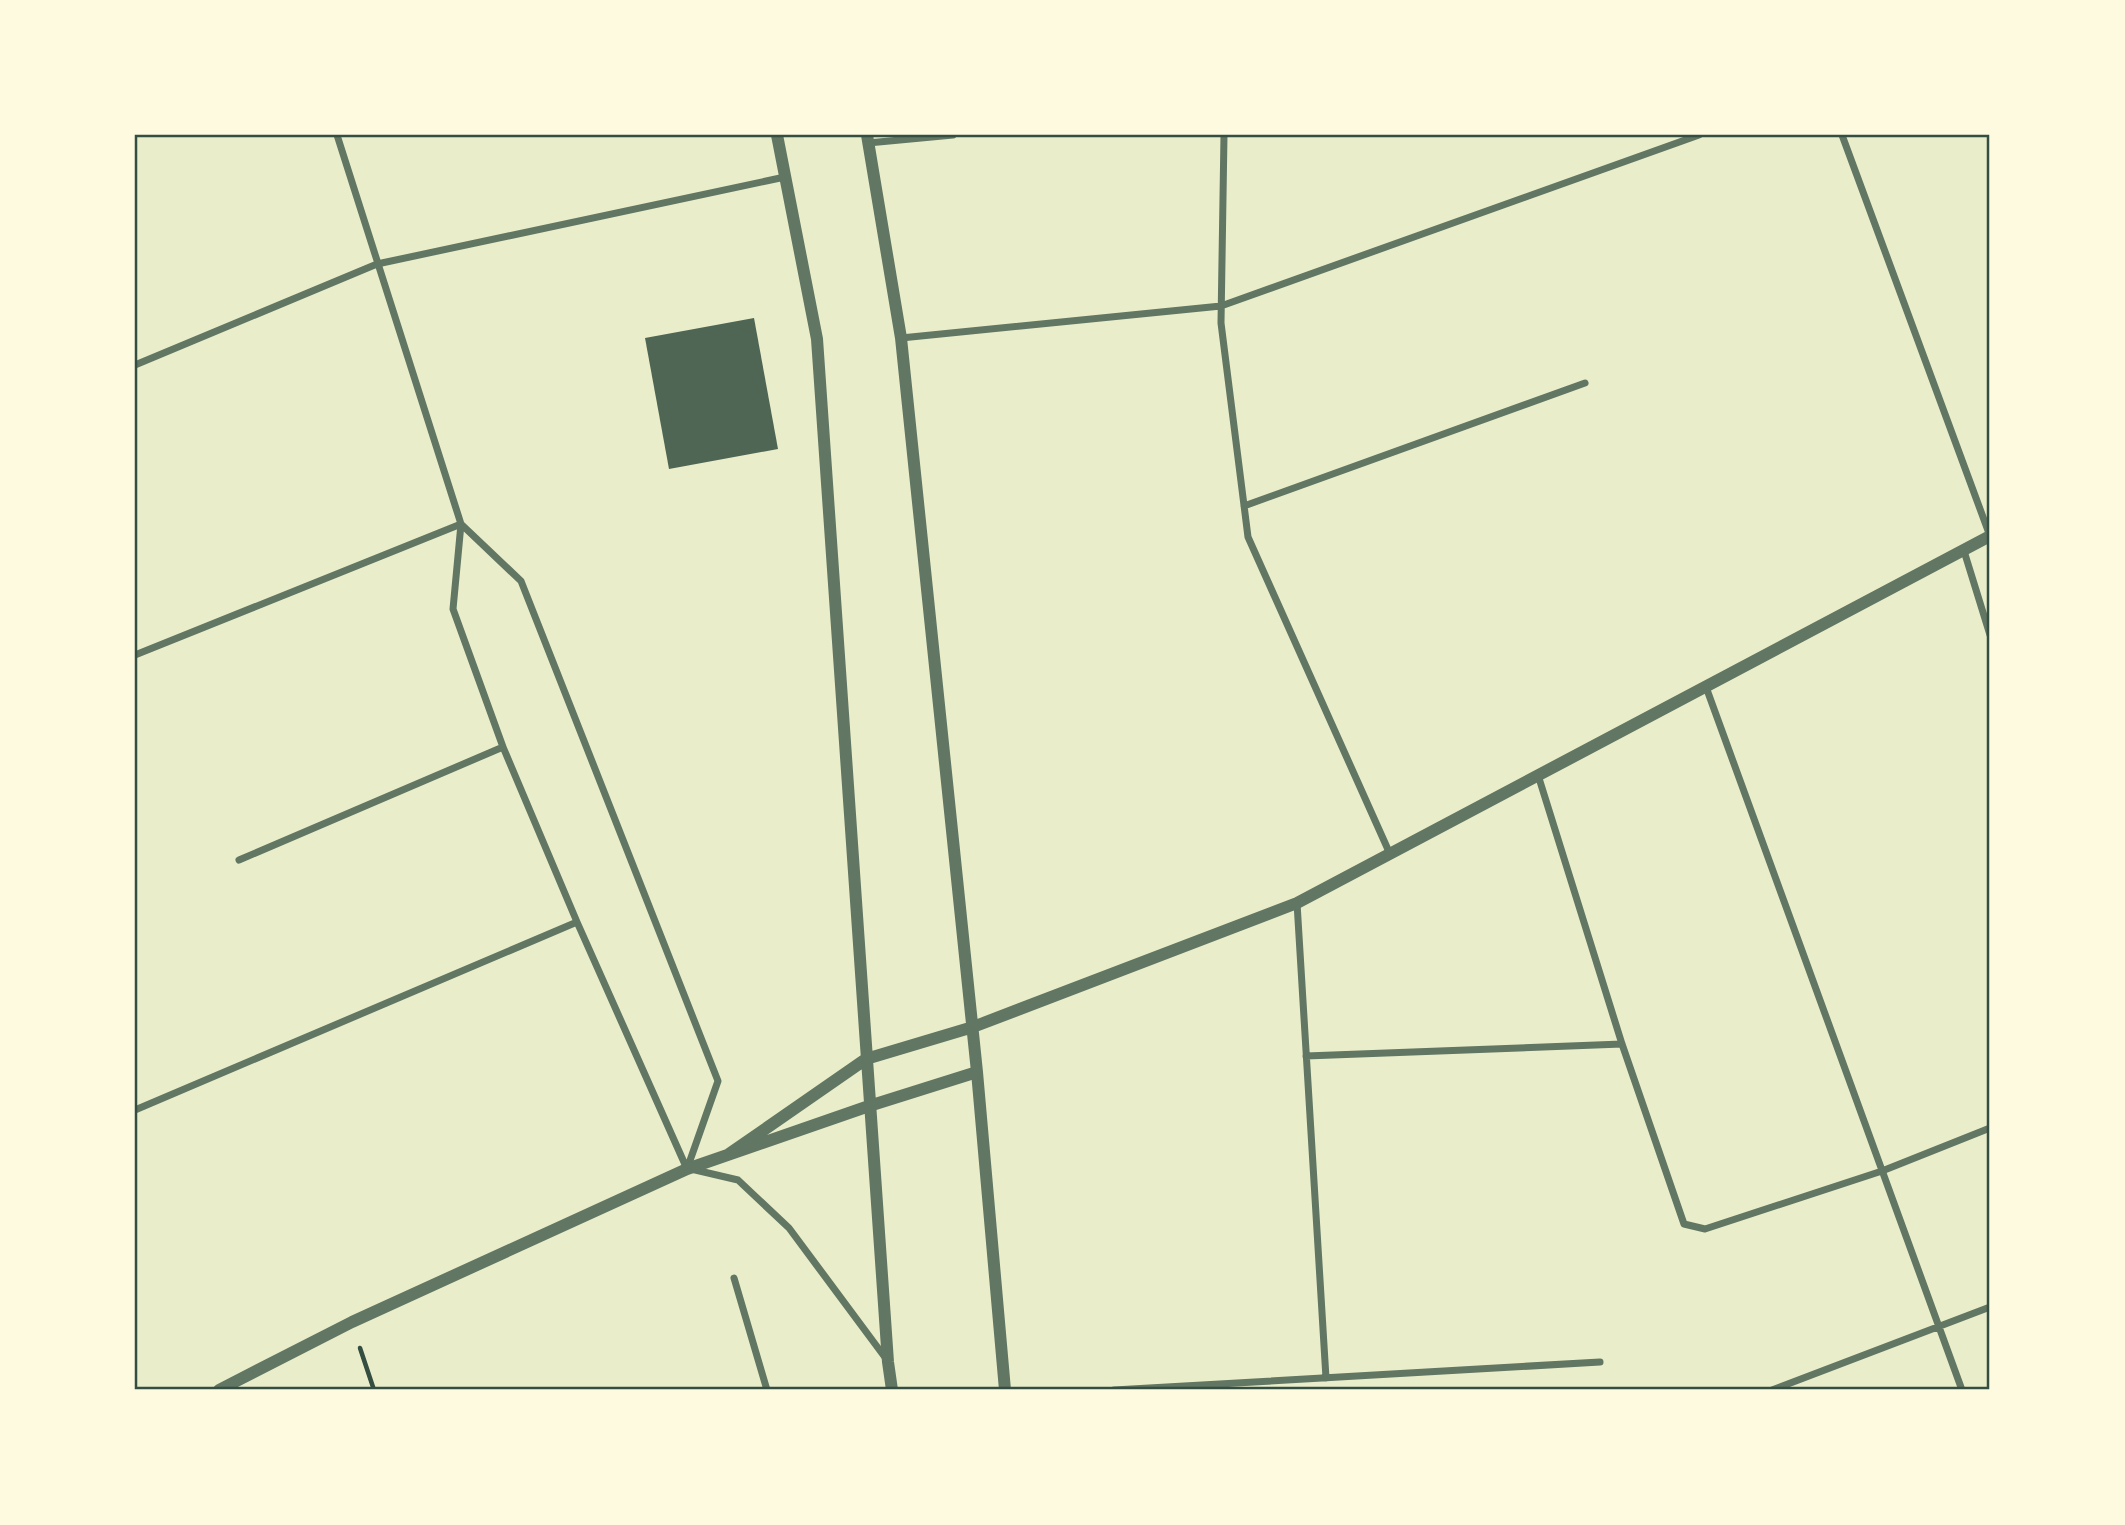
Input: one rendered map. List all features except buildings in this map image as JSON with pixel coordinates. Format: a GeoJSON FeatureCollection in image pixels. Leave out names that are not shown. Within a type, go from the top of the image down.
{"type":"FeatureCollection","features":[{"type":"Feature","properties":{"kind":"street"},"geometry":{"type":"LineString","coordinates":[[337,135],[461,524],[453,610],[503,747],[577,922],[687,1168]]}},
{"type":"Feature","properties":{"kind":"street"},"geometry":{"type":"LineString","coordinates":[[777,135],[817,339],[869,1106],[892,1390]]}},
{"type":"Feature","properties":{"kind":"street"},"geometry":{"type":"LineString","coordinates":[[953,135],[867,139],[901,338],[973,1027],[1005,1390]]}},
{"type":"Feature","properties":{"kind":"street"},"geometry":{"type":"LineString","coordinates":[[1224,135],[1221,323],[1248,537],[1390,854]]}},
{"type":"Feature","properties":{"kind":"street"},"geometry":{"type":"LineString","coordinates":[[901,338],[1221,306],[1699,135]]}},
{"type":"Feature","properties":{"kind":"street"},"geometry":{"type":"LineString","coordinates":[[729,1154],[866,1059],[973,1027],[1297,903],[1990,536],[1842,135]]}},
{"type":"Feature","properties":{"kind":"street"},"geometry":{"type":"LineString","coordinates":[[135,365],[377,264],[785,177]]}},
{"type":"Feature","properties":{"kind":"street"},"geometry":{"type":"LineString","coordinates":[[1244,506],[1585,383]]}},
{"type":"Feature","properties":{"kind":"street"},"geometry":{"type":"LineString","coordinates":[[135,655],[461,524]]}},
{"type":"Feature","properties":{"kind":"street"},"geometry":{"type":"LineString","coordinates":[[461,524],[521,581],[718,1081],[687,1168]]}},
{"type":"Feature","properties":{"kind":"street"},"geometry":{"type":"LineString","coordinates":[[1964,551],[1990,635]]}},
{"type":"Feature","properties":{"kind":"street"},"geometry":{"type":"LineString","coordinates":[[1706,687],[1962,1390]]}},
{"type":"Feature","properties":{"kind":"street"},"geometry":{"type":"LineString","coordinates":[[239,860],[503,747]]}},
{"type":"Feature","properties":{"kind":"street"},"geometry":{"type":"LineString","coordinates":[[1538,775],[1622,1044],[1684,1224],[1705,1229],[1882,1171],[1990,1128]]}},
{"type":"Feature","properties":{"kind":"street"},"geometry":{"type":"LineString","coordinates":[[1297,903],[1326,1378]]}},
{"type":"Feature","properties":{"kind":"street"},"geometry":{"type":"LineString","coordinates":[[135,1110],[577,922]]}},
{"type":"Feature","properties":{"kind":"street"},"geometry":{"type":"LineString","coordinates":[[1306,1056],[1622,1044]]}},
{"type":"Feature","properties":{"kind":"street"},"geometry":{"type":"LineString","coordinates":[[219,1390],[352,1322],[687,1168],[977,1072]]}},
{"type":"Feature","properties":{"kind":"street"},"geometry":{"type":"LineString","coordinates":[[687,1168],[738,1180],[789,1228],[888,1362]]}},
{"type":"Feature","properties":{"kind":"street"},"geometry":{"type":"LineString","coordinates":[[734,1278],[766,1390]]}},
{"type":"Feature","properties":{"kind":"street"},"geometry":{"type":"LineString","coordinates":[[1772,1390],[1990,1307]]}},
{"type":"Feature","properties":{"kind":"street"},"geometry":{"type":"LineString","coordinates":[[1114,1390],[1600,1362]]}},
{"type":"Feature","properties":{"kind":"path"},"geometry":{"type":"LineString","coordinates":[[352,1322],[374,1390]]}}]}
